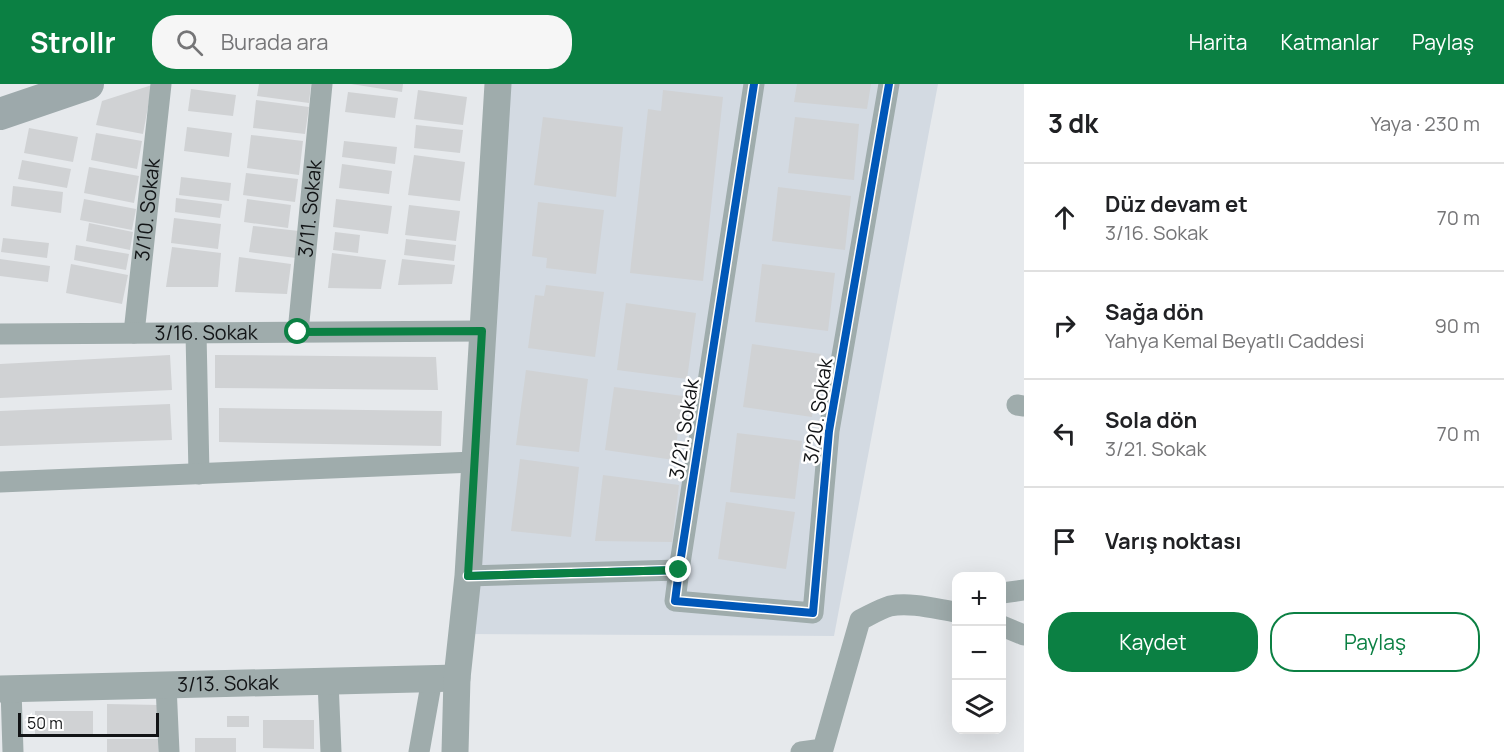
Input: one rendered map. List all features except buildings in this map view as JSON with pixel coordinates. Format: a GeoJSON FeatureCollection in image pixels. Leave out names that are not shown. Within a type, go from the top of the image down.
{"type":"FeatureCollection","features":[{"type":"Feature","properties":{"kind":"main road"},"geometry":{"type":"LineString","coordinates":[[0,114],[88,84]]}},
{"type":"Feature","properties":{"kind":"street","name":"3/10. Sokak"},"geometry":{"type":"LineString","coordinates":[[134,333],[161,84]]}},
{"type":"Feature","properties":{"kind":"street","name":"3/11. Sokak"},"geometry":{"type":"LineString","coordinates":[[298,332],[322,84]]}},
{"type":"Feature","properties":{"kind":"street"},"geometry":{"type":"LineString","coordinates":[[418,752],[445,678],[468,576],[498,84]]}},
{"type":"Feature","properties":{"kind":"street","name":"3/21. Sokak"},"geometry":{"type":"LineString","coordinates":[[679,570],[754,84]]}},
{"type":"Feature","properties":{"kind":"street","name":"3/20. Sokak"},"geometry":{"type":"LineString","coordinates":[[679,570],[675,601],[813,613],[829,431],[889,84]]}},
{"type":"Feature","properties":{"kind":"street","name":"3/16. Sokak"},"geometry":{"type":"LineString","coordinates":[[0,334],[482,331]]}},
{"type":"Feature","properties":{"kind":"street"},"geometry":{"type":"LineString","coordinates":[[196,333],[199,474]]}},
{"type":"Feature","properties":{"kind":"street"},"geometry":{"type":"LineString","coordinates":[[0,482],[474,462]]}},
{"type":"Feature","properties":{"kind":"street"},"geometry":{"type":"LineString","coordinates":[[468,576],[679,570]]}},
{"type":"Feature","properties":{"kind":"street"},"geometry":{"type":"LineString","coordinates":[[1006,592],[1024,590]]}},
{"type":"Feature","properties":{"kind":"street"},"geometry":{"type":"LineString","coordinates":[[801,752],[823,749],[860,621],[877,611],[892,606],[921,606],[952,610]]}},
{"type":"Feature","properties":{"kind":"street"},"geometry":{"type":"LineString","coordinates":[[1006,628],[1024,635]]}},
{"type":"Feature","properties":{"kind":"street"},"geometry":{"type":"LineString","coordinates":[[445,678],[455,752]]}},
{"type":"Feature","properties":{"kind":"street","name":"3/13. Sokak"},"geometry":{"type":"LineString","coordinates":[[5,689],[445,678]]}},
{"type":"Feature","properties":{"kind":"street"},"geometry":{"type":"LineString","coordinates":[[328,681],[331,752]]}},
{"type":"Feature","properties":{"kind":"street"},"geometry":{"type":"LineString","coordinates":[[166,686],[169,752]]}},
{"type":"Feature","properties":{"kind":"street"},"geometry":{"type":"LineString","coordinates":[[5,689],[13,752]]}},
{"type":"Feature","properties":{"kind":"shaded area"},"geometry":{"type":"Polygon","coordinates":[[[497,84],[938,84],[834,636],[465,634],[497,84]]]}},
{"type":"Feature","properties":{"kind":"cycle path"},"geometry":{"type":"LineString","coordinates":[[468,576],[679,570],[754,84]]}},
{"type":"Feature","properties":{"kind":"cycle path"},"geometry":{"type":"LineString","coordinates":[[679,570],[675,601],[813,613],[829,431],[889,84]]}},
{"type":"Feature","properties":{"kind":"route"},"geometry":{"type":"LineString","coordinates":[[298,332],[482,331],[468,576],[679,570]]}}]}
